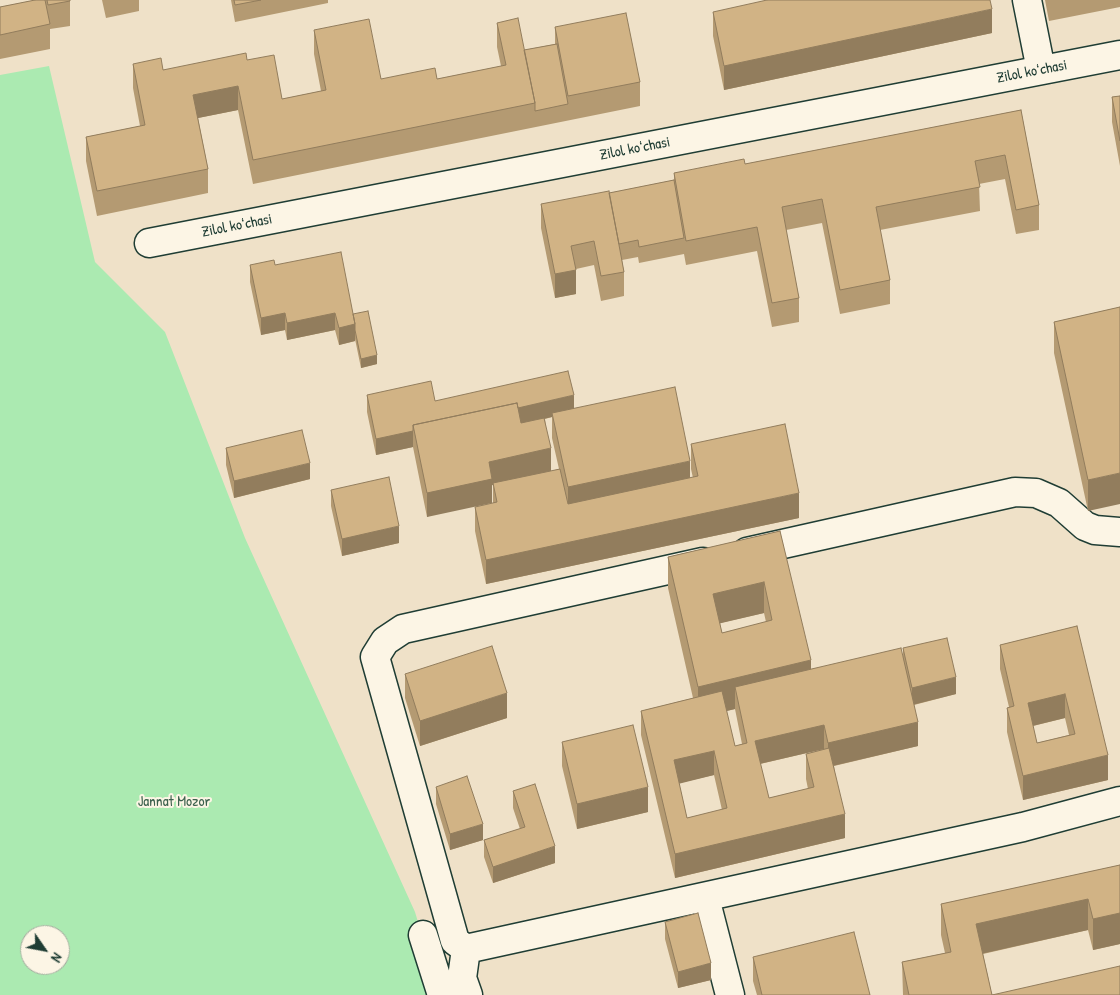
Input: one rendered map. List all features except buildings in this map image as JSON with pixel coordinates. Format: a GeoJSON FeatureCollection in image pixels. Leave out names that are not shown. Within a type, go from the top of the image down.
{"type":"FeatureCollection","features":[{"type":"Feature","properties":{"kind":"street"},"geometry":{"type":"LineString","coordinates":[[1027,0],[1041,70]]}},
{"type":"Feature","properties":{"kind":"street","name":"Zilol koʻchasi"},"geometry":{"type":"LineString","coordinates":[[150,243],[1120,55]]}},
{"type":"Feature","properties":{"kind":"street"},"geometry":{"type":"LineString","coordinates":[[1120,532],[1095,530],[1084,526],[1058,502],[1036,493],[1015,492],[403,629],[385,641],[374,657],[455,941],[466,949],[1023,827],[1120,801]]}},
{"type":"Feature","properties":{"kind":"street"},"geometry":{"type":"LineString","coordinates":[[705,898],[730,995]]}},
{"type":"Feature","properties":{"kind":"street"},"geometry":{"type":"LineString","coordinates":[[423,935],[442,995]]}},
{"type":"Feature","properties":{"kind":"street"},"geometry":{"type":"LineString","coordinates":[[466,949],[462,978],[468,995]]}},
{"type":"Feature","properties":{"kind":"green space","name":"Jannat Mozor"},"geometry":{"type":"Polygon","coordinates":[[[49,66],[95,262],[165,332],[245,538],[415,912],[440,995],[0,995],[0,75],[49,66]]]}}]}
